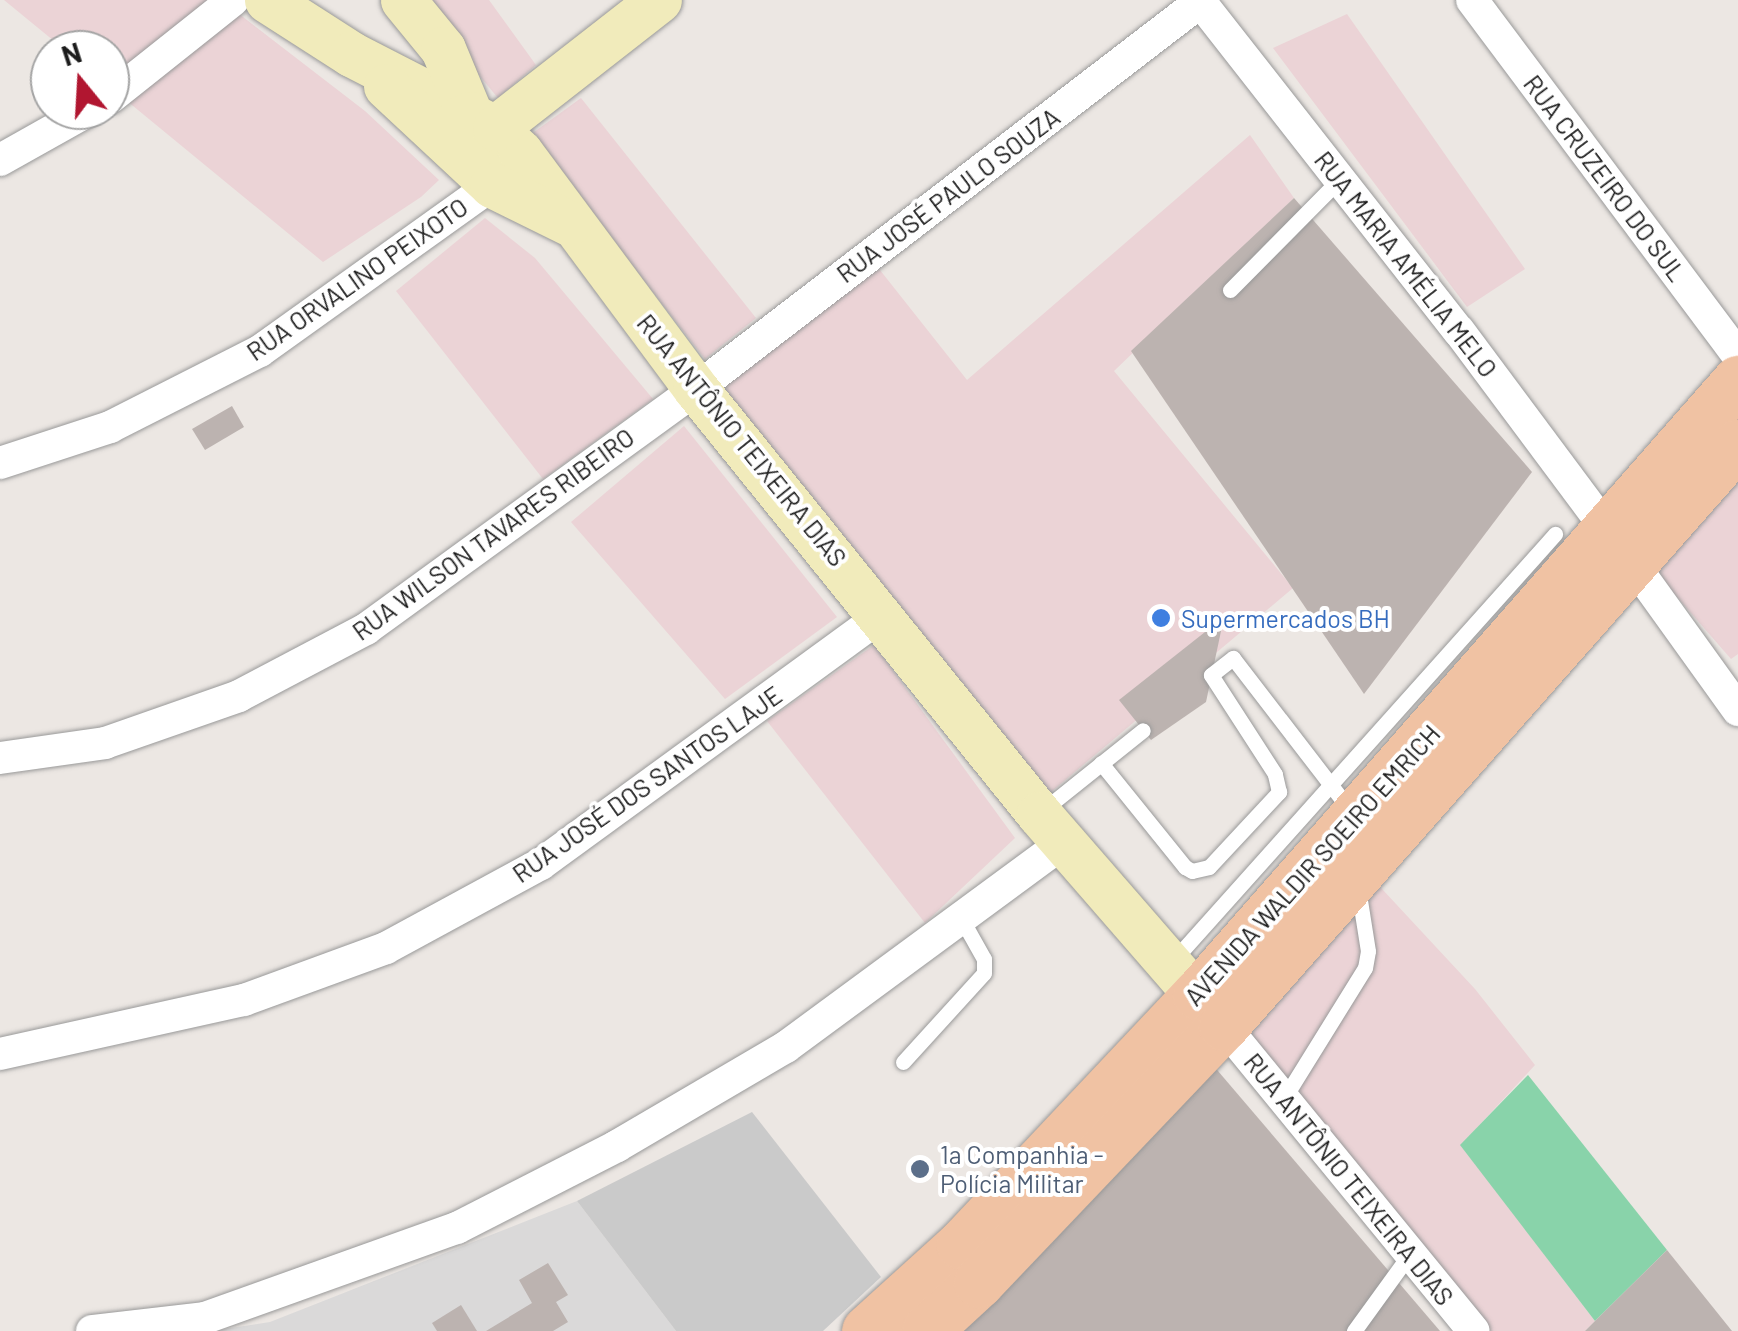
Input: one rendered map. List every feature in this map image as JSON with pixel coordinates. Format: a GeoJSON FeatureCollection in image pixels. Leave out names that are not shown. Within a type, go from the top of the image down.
{"type":"FeatureCollection","features":[{"type":"Feature","properties":{"kind":"main road","name":"RUA ANTÔNIO TEIXEIRA DIAS"},"geometry":{"type":"LineString","coordinates":[[266,0],[484,145],[573,225],[696,388],[1051,828],[1197,995]]}},
{"type":"Feature","properties":{"kind":"main road"},"geometry":{"type":"LineString","coordinates":[[403,0],[442,49],[484,145],[659,0]]}},
{"type":"Feature","properties":{"kind":"main road","name":"AVENIDA WALDIR SOEIRO EMRICH"},"geometry":{"type":"LineString","coordinates":[[868,1331],[962,1245],[1197,995],[1356,873],[1621,547],[1738,382]]}},
{"type":"Feature","properties":{"kind":"main road","name":"AVENIDA WALDIR SOEIRO EMRICH"},"geometry":{"type":"LineString","coordinates":[[927,1331],[979,1283],[1344,802],[1738,444]]}},
{"type":"Feature","properties":{"kind":"street"},"geometry":{"type":"LineString","coordinates":[[130,82],[233,0]]}},
{"type":"Feature","properties":{"kind":"street","name":"RUA CRUZEIRO DO SUL"},"geometry":{"type":"LineString","coordinates":[[1472,0],[1738,356]]}},
{"type":"Feature","properties":{"kind":"street","name":"RUA MARIA AMÉLIA MELO"},"geometry":{"type":"LineString","coordinates":[[1199,1],[1621,547],[1738,710]]}},
{"type":"Feature","properties":{"kind":"street","name":"RUA JOSÉ PAULO SOUZA"},"geometry":{"type":"LineString","coordinates":[[696,388],[1199,1]]}},
{"type":"Feature","properties":{"kind":"street"},"geometry":{"type":"LineString","coordinates":[[0,160],[53,130]]}},
{"type":"Feature","properties":{"kind":"street","name":"RUA ORVALINO PEIXOTO"},"geometry":{"type":"LineString","coordinates":[[0,463],[110,426],[260,352],[484,145]]}},
{"type":"Feature","properties":{"kind":"street","name":"RUA WILSON TAVARES RIBEIRO"},"geometry":{"type":"LineString","coordinates":[[0,758],[104,743],[222,702],[366,629],[696,388]]}},
{"type":"Feature","properties":{"kind":"street","name":"RUA JOSÉ DOS SANTOS LAJE"},"geometry":{"type":"LineString","coordinates":[[0,1054],[244,1000],[386,948],[541,864],[883,615]]}},
{"type":"Feature","properties":{"kind":"street"},"geometry":{"type":"LineString","coordinates":[[92,1331],[206,1318],[457,1228],[618,1146],[786,1048],[961,918],[1051,828]]}},
{"type":"Feature","properties":{"kind":"street","name":"RUA ANTÔNIO TEIXEIRA DIAS"},"geometry":{"type":"LineString","coordinates":[[1197,995],[1474,1331]]}},
{"type":"Feature","properties":{"kind":"lane"},"geometry":{"type":"LineString","coordinates":[[1230,290],[1340,179]]}},
{"type":"Feature","properties":{"kind":"lane"},"geometry":{"type":"LineString","coordinates":[[1101,763],[1185,867],[1192,871],[1209,867],[1279,792],[1275,774],[1211,676],[1233,658],[1344,802],[1554,534]]}},
{"type":"Feature","properties":{"kind":"lane"},"geometry":{"type":"LineString","coordinates":[[1051,828],[1101,763],[1143,730]]}},
{"type":"Feature","properties":{"kind":"lane"},"geometry":{"type":"LineString","coordinates":[[1283,1100],[1365,968],[1368,950],[1356,873]]}},
{"type":"Feature","properties":{"kind":"lane"},"geometry":{"type":"LineString","coordinates":[[903,1062],[984,973],[984,959],[961,918]]}},
{"type":"Feature","properties":{"kind":"lane"},"geometry":{"type":"LineString","coordinates":[[1354,1331],[1409,1255]]}},
{"type":"Feature","properties":{"kind":"shaded area"},"geometry":{"type":"Polygon","coordinates":[[[4,0],[221,0],[365,111],[439,180],[421,197],[323,262],[130,103],[130,30],[41,30],[4,0]]]}},
{"type":"Feature","properties":{"kind":"shaded area"},"geometry":{"type":"Polygon","coordinates":[[[416,0],[489,0],[536,65],[498,98],[416,0]]]}},
{"type":"Feature","properties":{"kind":"shaded area"},"geometry":{"type":"Polygon","coordinates":[[[1347,14],[1525,269],[1467,307],[1273,48],[1347,14]]]}},
{"type":"Feature","properties":{"kind":"shaded area"},"geometry":{"type":"Polygon","coordinates":[[[581,98],[756,318],[705,359],[530,135],[581,98]]]}},
{"type":"Feature","properties":{"kind":"shaded area"},"geometry":{"type":"Polygon","coordinates":[[[1250,135],[1294,198],[1114,371],[1293,588],[1044,798],[709,388],[876,265],[967,380],[1250,135]]]}},
{"type":"Feature","properties":{"kind":"shaded area"},"geometry":{"type":"Polygon","coordinates":[[[485,218],[535,258],[653,399],[543,479],[396,291],[485,218]]]}},
{"type":"Feature","properties":{"kind":"shaded area"},"geometry":{"type":"Polygon","coordinates":[[[684,426],[837,617],[725,699],[571,522],[684,426]]]}},
{"type":"Feature","properties":{"kind":"shaded area"},"geometry":{"type":"Polygon","coordinates":[[[1738,482],[1738,654],[1731,659],[1656,573],[1738,482]]]}},
{"type":"Feature","properties":{"kind":"shaded area"},"geometry":{"type":"Polygon","coordinates":[[[874,645],[1015,838],[925,923],[767,721],[874,645]]]}},
{"type":"Feature","properties":{"kind":"shaded area"},"geometry":{"type":"Polygon","coordinates":[[[1370,876],[1475,989],[1535,1065],[1461,1145],[1595,1321],[1585,1331],[1491,1331],[1236,1021],[1370,876]]]}},
{"type":"Feature","properties":{"kind":"shaded area"},"geometry":{"type":"Polygon","coordinates":[[[752,1112],[881,1277],[823,1331],[676,1331],[577,1201],[752,1112]]]}},
{"type":"Feature","properties":{"kind":"shaded area"},"geometry":{"type":"Polygon","coordinates":[[[577,1201],[676,1331],[211,1331],[270,1322],[577,1201]]]}},
{"type":"Feature","properties":{"kind":"green space"},"geometry":{"type":"Polygon","coordinates":[[[1528,1075],[1667,1250],[1595,1321],[1460,1145],[1528,1075]]]}},
{"type":"Feature","properties":{"kind":"building"},"geometry":{"type":"Polygon","coordinates":[[[1294,198],[1532,472],[1364,694],[1131,351],[1294,198]]]}},
{"type":"Feature","properties":{"kind":"building"},"geometry":{"type":"Polygon","coordinates":[[[232,406],[244,427],[205,450],[192,429],[232,406]]]}},
{"type":"Feature","properties":{"kind":"building"},"geometry":{"type":"Polygon","coordinates":[[[1224,617],[1206,702],[1151,740],[1119,700],[1224,617]]]}},
{"type":"Feature","properties":{"kind":"building"},"geometry":{"type":"Polygon","coordinates":[[[1212,1064],[1440,1331],[946,1331],[1212,1064]]]}},
{"type":"Feature","properties":{"kind":"building"},"geometry":{"type":"Polygon","coordinates":[[[1667,1250],[1732,1331],[1585,1331],[1595,1321],[1667,1250]]]}},
{"type":"Feature","properties":{"kind":"building"},"geometry":{"type":"Polygon","coordinates":[[[548,1263],[568,1295],[556,1302],[568,1322],[553,1331],[486,1331],[532,1303],[519,1280],[548,1263]]]}},
{"type":"Feature","properties":{"kind":"building"},"geometry":{"type":"Polygon","coordinates":[[[461,1305],[477,1331],[437,1331],[432,1323],[461,1305]]]}},
{"type":"Feature","properties":{"kind":"place","name":"Supermercados BH"},"geometry":{"type":"Point","coordinates":[1161,618]}},
{"type":"Feature","properties":{"kind":"place","name":"1a Companhia - Polícia Militar"},"geometry":{"type":"Point","coordinates":[920,1169]}}]}
